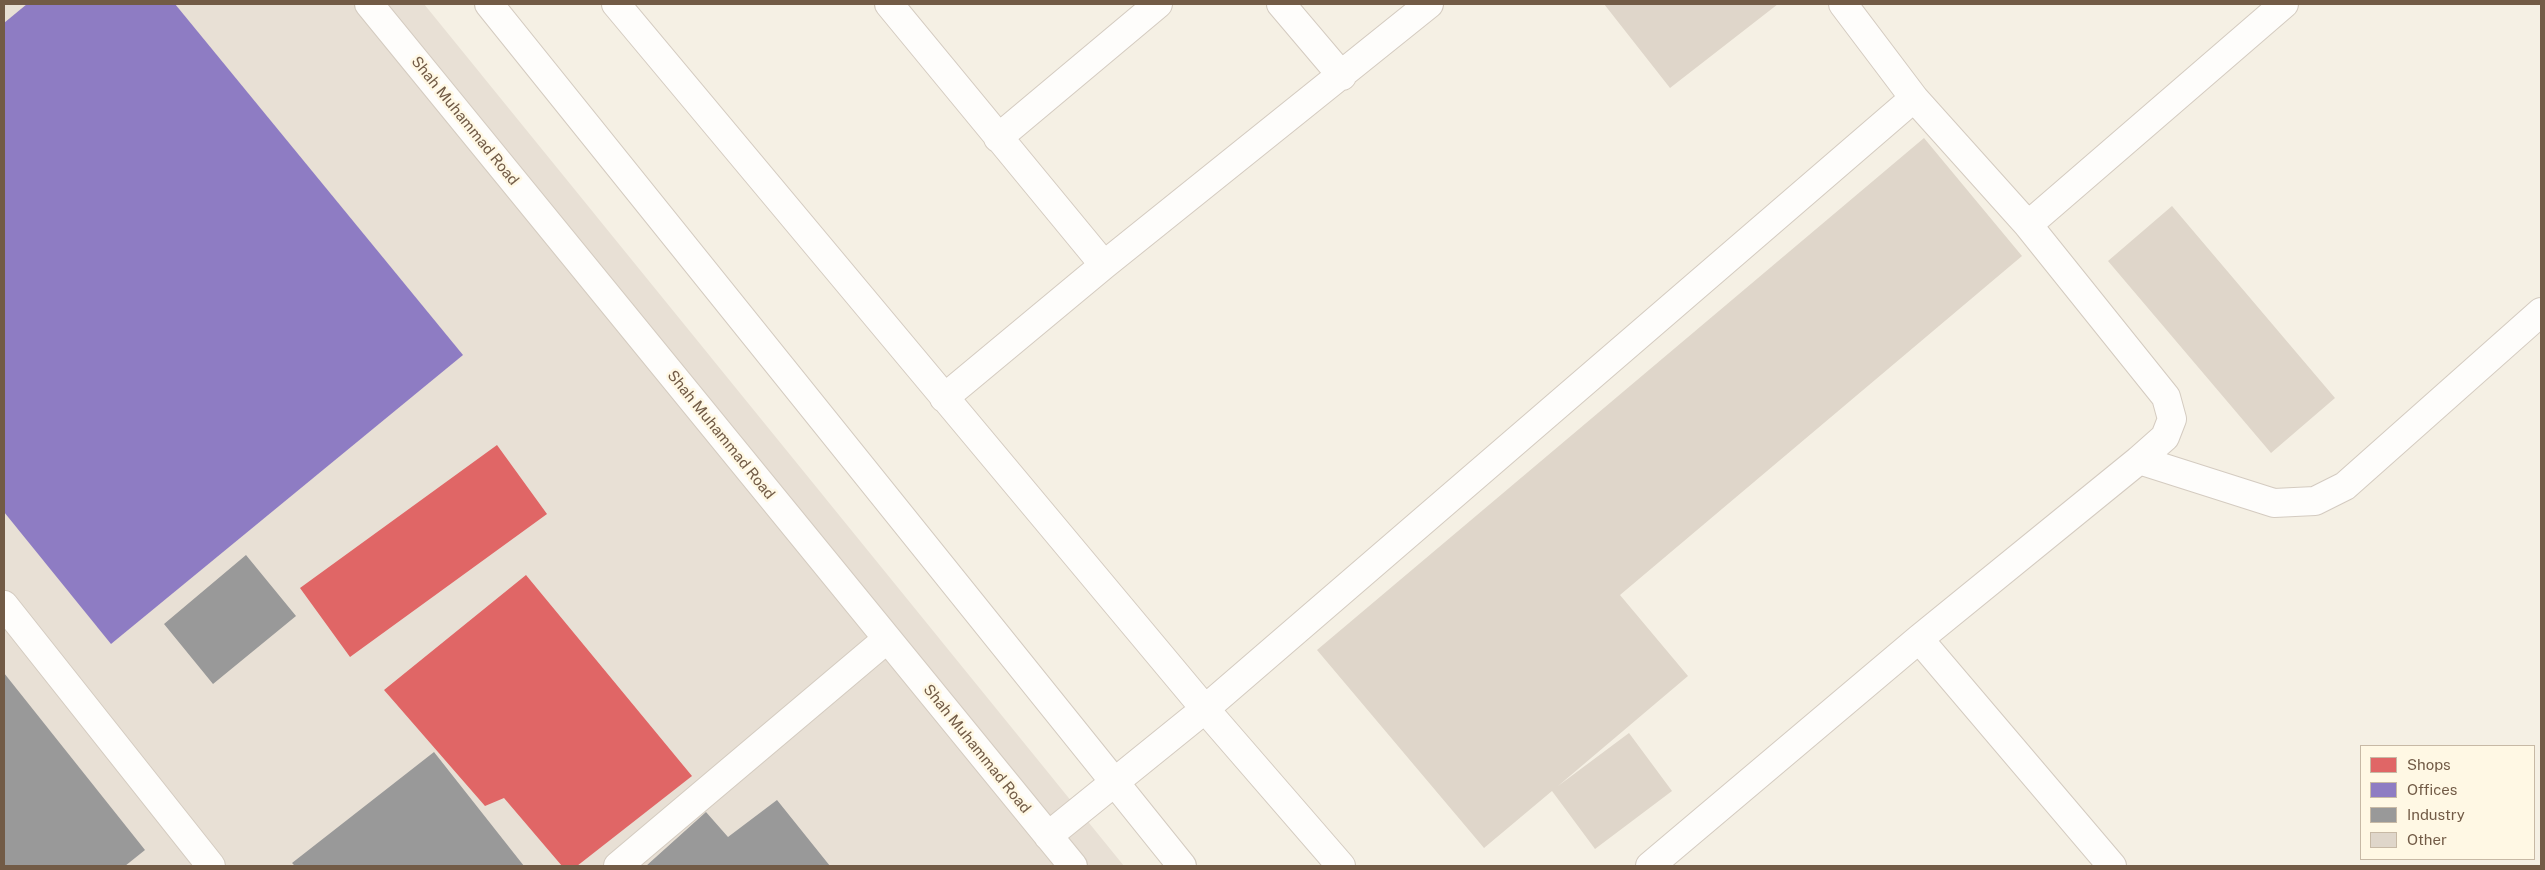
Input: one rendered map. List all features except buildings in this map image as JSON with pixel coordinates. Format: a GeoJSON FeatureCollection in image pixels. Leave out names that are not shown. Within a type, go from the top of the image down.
{"type":"FeatureCollection","features":[{"type":"Feature","properties":{"kind":"street","name":"Shah Muhammad Road"},"geometry":{"type":"LineString","coordinates":[[369,4],[1073,866]]}},
{"type":"Feature","properties":{"kind":"street"},"geometry":{"type":"LineString","coordinates":[[489,4],[1182,866]]}},
{"type":"Feature","properties":{"kind":"street"},"geometry":{"type":"LineString","coordinates":[[616,4],[1205,709],[1341,866]]}},
{"type":"Feature","properties":{"kind":"street"},"geometry":{"type":"LineString","coordinates":[[889,4],[1104,265]]}},
{"type":"Feature","properties":{"kind":"street"},"geometry":{"type":"LineString","coordinates":[[998,138],[1158,4]]}},
{"type":"Feature","properties":{"kind":"street"},"geometry":{"type":"LineString","coordinates":[[1281,4],[1342,76]]}},
{"type":"Feature","properties":{"kind":"street"},"geometry":{"type":"LineString","coordinates":[[944,398],[1104,265],[1342,76],[1429,4]]}},
{"type":"Feature","properties":{"kind":"street"},"geometry":{"type":"LineString","coordinates":[[1650,866],[1919,640],[2139,460],[2165,436],[2172,419],[2166,397],[2028,225],[1914,98],[1843,4]]}},
{"type":"Feature","properties":{"kind":"street"},"geometry":{"type":"LineString","coordinates":[[2028,225],[2284,4]]}},
{"type":"Feature","properties":{"kind":"street"},"geometry":{"type":"LineString","coordinates":[[1048,836],[1205,709],[1914,98]]}},
{"type":"Feature","properties":{"kind":"street"},"geometry":{"type":"LineString","coordinates":[[2139,460],[2274,503],[2315,501],[2345,486],[2541,312]]}},
{"type":"Feature","properties":{"kind":"street"},"geometry":{"type":"LineString","coordinates":[[4,605],[211,866]]}},
{"type":"Feature","properties":{"kind":"street"},"geometry":{"type":"LineString","coordinates":[[618,866],[887,639]]}},
{"type":"Feature","properties":{"kind":"street"},"geometry":{"type":"LineString","coordinates":[[1919,640],[2112,866]]}},
{"type":"Feature","properties":{"kind":"shaded area"},"geometry":{"type":"Polygon","coordinates":[[[4,4],[424,4],[1124,866],[4,866],[4,4]]]}}]}
